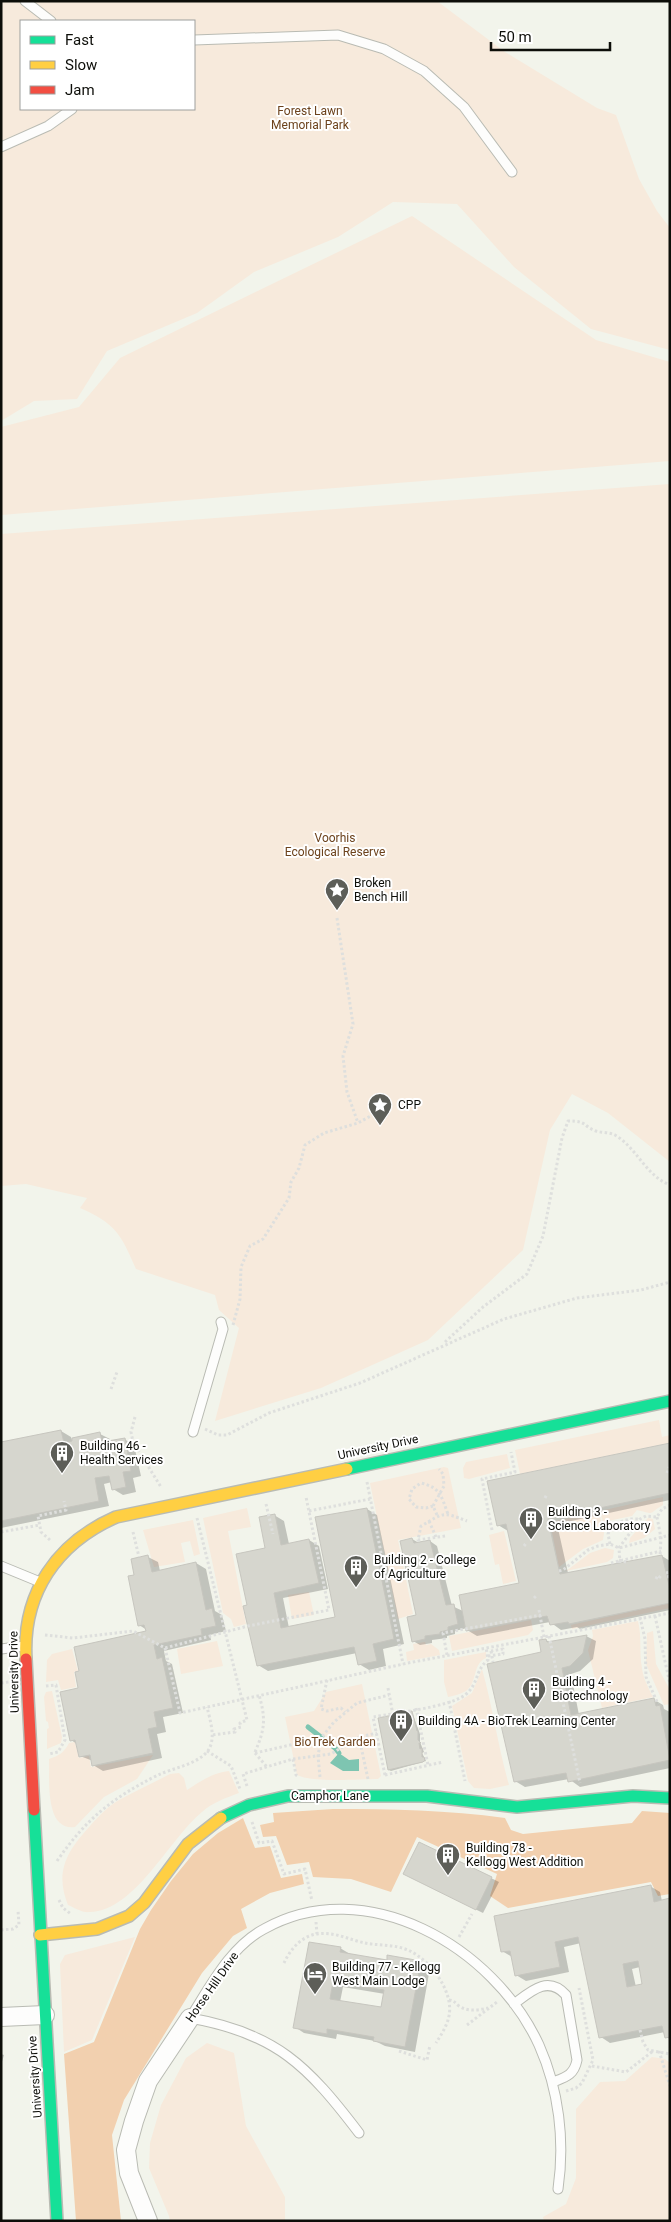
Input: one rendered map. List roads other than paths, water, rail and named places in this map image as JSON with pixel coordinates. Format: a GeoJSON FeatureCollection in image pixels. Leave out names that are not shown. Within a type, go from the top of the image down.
{"type":"FeatureCollection","features":[{"type":"Feature","properties":{"kind":"street","name":"University Drive"},"geometry":{"type":"LineString","coordinates":[[57,2221],[44,2015],[25,1646],[30,1613],[48,1568],[73,1542],[95,1526],[116,1517],[670,1401]]}},
{"type":"Feature","properties":{"kind":"street","name":"Camphor Lane"},"geometry":{"type":"LineString","coordinates":[[40,1935],[92,1930],[130,1915],[144,1903],[179,1854],[202,1831],[225,1814],[265,1799],[288,1796],[427,1796],[517,1807],[634,1796],[670,1798]]}},
{"type":"Feature","properties":{"kind":"street"},"geometry":{"type":"LineString","coordinates":[[1,2018],[44,2015]]}},
{"type":"Feature","properties":{"kind":"street","name":"Horse Hill Drive"},"geometry":{"type":"LineString","coordinates":[[148,2221],[129,2173],[126,2150],[136,2112],[148,2081],[190,2018]]}},
{"type":"Feature","properties":{"kind":"lane"},"geometry":{"type":"LineString","coordinates":[[25,1],[50,20]]}},
{"type":"Feature","properties":{"kind":"lane"},"geometry":{"type":"LineString","coordinates":[[195,40],[338,35],[384,49],[424,71],[464,107],[512,172]]}},
{"type":"Feature","properties":{"kind":"lane"},"geometry":{"type":"LineString","coordinates":[[1,147],[48,126],[71,110]]}},
{"type":"Feature","properties":{"kind":"lane"},"geometry":{"type":"LineString","coordinates":[[195,1428],[222,1325]]}},
{"type":"Feature","properties":{"kind":"lane"},"geometry":{"type":"LineString","coordinates":[[1,1566],[41,1582]]}},
{"type":"Feature","properties":{"kind":"lane"},"geometry":{"type":"LineString","coordinates":[[1,1649],[25,1646]]}},
{"type":"Feature","properties":{"kind":"lane","name":"Horse Hill Drive"},"geometry":{"type":"LineString","coordinates":[[190,2018],[228,1961],[250,1938],[263,1929],[296,1915],[333,1909],[367,1910],[390,1915],[424,1930],[449,1943],[475,1962],[514,2004],[540,2046],[553,2082],[562,2146],[558,2190]]}},
{"type":"Feature","properties":{"kind":"lane"},"geometry":{"type":"LineString","coordinates":[[514,2004],[536,1987],[544,1985],[555,1987],[566,1995],[578,2060],[576,2068],[571,2075],[553,2082]]}},
{"type":"Feature","properties":{"kind":"lane"},"geometry":{"type":"LineString","coordinates":[[190,2018],[237,2029],[270,2044],[296,2062],[327,2090],[359,2133]]}},
{"type":"Feature","properties":{"kind":"waterway"},"geometry":{"type":"LineString","coordinates":[[308,1727],[339,1753]]}},
{"type":"Feature","properties":{"kind":"place","name":"Broken Bench Hill"},"geometry":{"type":"Point","coordinates":[337,911]}},
{"type":"Feature","properties":{"kind":"place","name":"CPP"},"geometry":{"type":"Point","coordinates":[380,1126]}},
{"type":"Feature","properties":{"kind":"place","name":"Building 46 - Health Services"},"geometry":{"type":"Point","coordinates":[62,1474]}},
{"type":"Feature","properties":{"kind":"place","name":"Building 3 - Science Laboratory"},"geometry":{"type":"Point","coordinates":[531,1540]}},
{"type":"Feature","properties":{"kind":"place","name":"Building 2 - College of Agriculture"},"geometry":{"type":"Point","coordinates":[356,1588]}},
{"type":"Feature","properties":{"kind":"place","name":"Building 4 - Biotechnology"},"geometry":{"type":"Point","coordinates":[534,1710]}},
{"type":"Feature","properties":{"kind":"place","name":"Building 4A - BioTrek Learning Center"},"geometry":{"type":"Point","coordinates":[401,1742]}},
{"type":"Feature","properties":{"kind":"place","name":"Building 78 - Kellogg West Addition"},"geometry":{"type":"Point","coordinates":[448,1876]}},
{"type":"Feature","properties":{"kind":"place","name":"Building 77 - Kellogg West Main Lodge"},"geometry":{"type":"Point","coordinates":[315,1995]}},
{"type":"Feature","properties":{"kind":"park label","name":"Forest Lawn Memorial Park"},"geometry":{"type":"Point","coordinates":[310,118]}},
{"type":"Feature","properties":{"kind":"park label","name":"Voorhis Ecological Reserve"},"geometry":{"type":"Point","coordinates":[335,845]}},
{"type":"Feature","properties":{"kind":"park label","name":"BioTrek Garden"},"geometry":{"type":"Point","coordinates":[335,1742]}}]}
